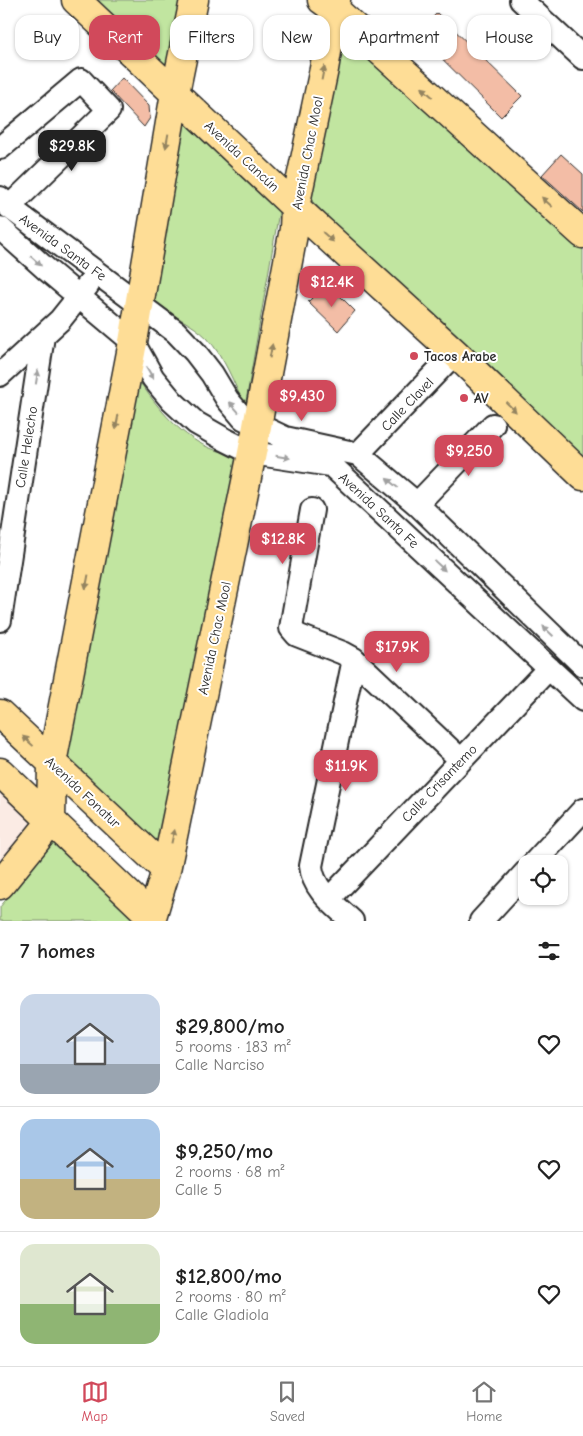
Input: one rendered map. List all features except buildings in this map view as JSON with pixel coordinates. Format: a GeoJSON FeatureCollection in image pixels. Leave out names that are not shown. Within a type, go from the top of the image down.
{"type":"FeatureCollection","features":[{"type":"Feature","properties":{"kind":"main road","name":"Avenida Cancún"},"geometry":{"type":"LineString","coordinates":[[76,0],[175,93],[299,218],[455,353],[583,476]]}},
{"type":"Feature","properties":{"kind":"main road"},"geometry":{"type":"LineString","coordinates":[[0,885],[51,822],[52,763],[133,342],[175,93],[194,0]]}},
{"type":"Feature","properties":{"kind":"main road"},"geometry":{"type":"LineString","coordinates":[[330,3],[583,234]]}},
{"type":"Feature","properties":{"kind":"main road","name":"Avenida Chac Mool"},"geometry":{"type":"LineString","coordinates":[[151,919],[166,870],[299,218],[324,69],[330,3]]}},
{"type":"Feature","properties":{"kind":"main road","name":"Avenida Fonatur"},"geometry":{"type":"LineString","coordinates":[[0,714],[166,870]]}},
{"type":"Feature","properties":{"kind":"main road"},"geometry":{"type":"LineString","coordinates":[[0,772],[151,919]]}},
{"type":"Feature","properties":{"kind":"street"},"geometry":{"type":"LineString","coordinates":[[521,0],[583,58]]}},
{"type":"Feature","properties":{"kind":"street"},"geometry":{"type":"LineString","coordinates":[[0,148],[81,80],[108,110],[5,203]]}},
{"type":"Feature","properties":{"kind":"street","name":"Avenida Santa Fe"},"geometry":{"type":"LineString","coordinates":[[5,203],[176,332],[196,352],[227,399],[243,418],[286,438],[358,454],[417,504],[583,665]]}},
{"type":"Feature","properties":{"kind":"street","name":"Avenida Santa Fe"},"geometry":{"type":"LineString","coordinates":[[0,228],[133,342],[152,378],[172,401],[196,423],[252,453],[331,464],[583,700]]}},
{"type":"Feature","properties":{"kind":"street"},"geometry":{"type":"LineString","coordinates":[[0,375],[43,336],[80,297],[97,272]]}},
{"type":"Feature","properties":{"kind":"street","name":"Calle Helecho"},"geometry":{"type":"LineString","coordinates":[[0,620],[43,336]]}},
{"type":"Feature","properties":{"kind":"street","name":"Calle Clavel"},"geometry":{"type":"LineString","coordinates":[[358,454],[455,353]]}},
{"type":"Feature","properties":{"kind":"street"},"geometry":{"type":"LineString","coordinates":[[417,504],[493,425]]}},
{"type":"Feature","properties":{"kind":"street"},"geometry":{"type":"LineString","coordinates":[[312,510],[291,628],[293,632],[354,659],[461,760]]}},
{"type":"Feature","properties":{"kind":"street"},"geometry":{"type":"LineString","coordinates":[[352,921],[317,886],[312,876],[311,866],[354,659]]}},
{"type":"Feature","properties":{"kind":"street","name":"Calle Crisantemo"},"geometry":{"type":"LineString","coordinates":[[329,899],[549,668]]}},
{"type":"Feature","properties":{"kind":"street"},"geometry":{"type":"LineString","coordinates":[[542,855],[583,810]]}},
{"type":"Feature","properties":{"kind":"street"},"geometry":{"type":"LineString","coordinates":[[481,921],[518,881]]}},
{"type":"Feature","properties":{"kind":"shaded area"},"geometry":{"type":"Polygon","coordinates":[[[0,791],[38,822],[0,876],[0,791]]]}},
{"type":"Feature","properties":{"kind":"green space"},"geometry":{"type":"Polygon","coordinates":[[[88,0],[190,0],[185,15],[170,15],[171,60],[167,71],[155,60],[160,60],[160,15],[105,15],[88,0]]]}},
{"type":"Feature","properties":{"kind":"green space"},"geometry":{"type":"Polygon","coordinates":[[[340,39],[340,60],[376,60],[583,250],[583,468],[312,201],[324,69],[340,39]]]}},
{"type":"Feature","properties":{"kind":"green space"},"geometry":{"type":"Polygon","coordinates":[[[184,119],[279,212],[245,407],[224,362],[207,338],[189,324],[153,305],[184,119]]]}},
{"type":"Feature","properties":{"kind":"green space"},"geometry":{"type":"Polygon","coordinates":[[[139,381],[163,412],[181,430],[203,445],[237,455],[164,842],[153,847],[65,765],[139,381]]]}},
{"type":"Feature","properties":{"kind":"green space"},"geometry":{"type":"Polygon","coordinates":[[[53,842],[137,921],[0,921],[0,907],[53,842]]]}},
{"type":"Feature","properties":{"kind":"place","name":"Tacos Arabe"},"geometry":{"type":"Point","coordinates":[414,356]}},
{"type":"Feature","properties":{"kind":"place","name":"AV"},"geometry":{"type":"Point","coordinates":[464,398]}}]}
